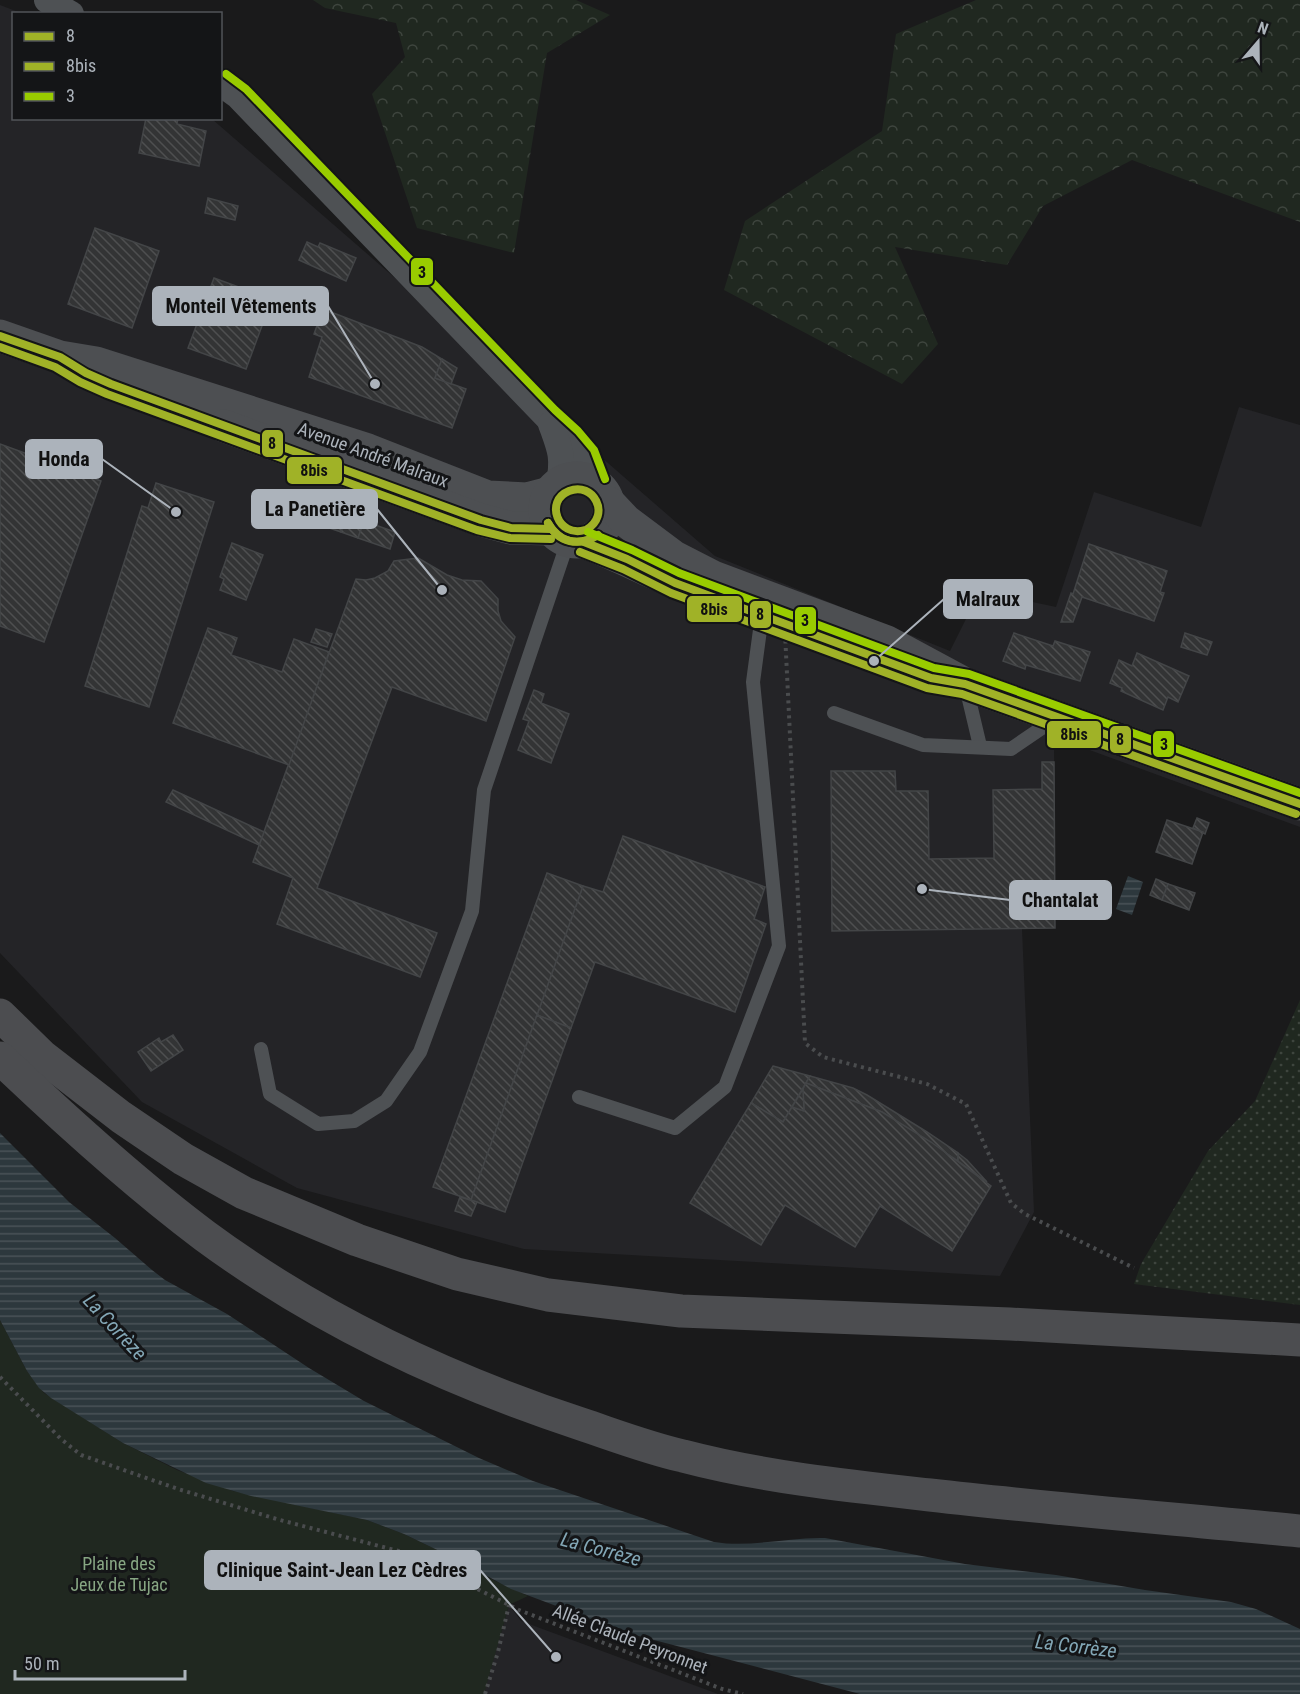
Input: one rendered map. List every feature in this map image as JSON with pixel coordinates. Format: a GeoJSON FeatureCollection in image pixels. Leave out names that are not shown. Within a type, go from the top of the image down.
{"type":"FeatureCollection","features":[{"type":"Feature","properties":{"kind":"highway"},"geometry":{"type":"LineString","coordinates":[[0,1015],[42,1056],[121,1117],[183,1159],[244,1193],[357,1240],[457,1274],[548,1295],[681,1311],[1022,1324],[1300,1340]]}},
{"type":"Feature","properties":{"kind":"highway"},"geometry":{"type":"LineString","coordinates":[[0,1058],[93,1143],[165,1204],[254,1269],[347,1326],[430,1368],[525,1406],[684,1457],[758,1472],[986,1502],[1300,1531]]}},
{"type":"Feature","properties":{"kind":"street"},"geometry":{"type":"LineString","coordinates":[[47,0],[68,12]]}},
{"type":"Feature","properties":{"kind":"street"},"geometry":{"type":"LineString","coordinates":[[222,84],[238,96],[263,121],[548,418],[572,439],[585,456],[602,493],[609,516],[605,528],[596,537],[569,538]]}},
{"type":"Feature","properties":{"kind":"street","name":"Avenue André Malraux"},"geometry":{"type":"LineString","coordinates":[[0,336],[60,357],[96,363],[357,446],[488,497],[527,499],[554,488]]}},
{"type":"Feature","properties":{"kind":"street","name":"Avenue André Malraux"},"geometry":{"type":"LineString","coordinates":[[60,357],[86,373],[111,384],[481,520],[511,528],[569,538]]}},
{"type":"Feature","properties":{"kind":"street"},"geometry":{"type":"LineString","coordinates":[[548,418],[562,453],[562,469],[545,505],[546,517],[569,538],[627,559],[675,583],[931,678],[965,684]]}},
{"type":"Feature","properties":{"kind":"street"},"geometry":{"type":"LineString","coordinates":[[554,488],[570,478],[583,478],[602,493],[626,521],[674,557],[703,572],[887,642],[965,684],[1300,804]]}},
{"type":"Feature","properties":{"kind":"lane"},"geometry":{"type":"LineString","coordinates":[[261,1049],[270,1094],[318,1124],[354,1121],[386,1101],[420,1052],[472,911],[484,790],[569,538]]}},
{"type":"Feature","properties":{"kind":"lane"},"geometry":{"type":"LineString","coordinates":[[579,1097],[675,1128],[725,1087],[779,946],[753,682],[773,619]]}},
{"type":"Feature","properties":{"kind":"lane"},"geometry":{"type":"LineString","coordinates":[[965,684],[980,746]]}},
{"type":"Feature","properties":{"kind":"lane"},"geometry":{"type":"LineString","coordinates":[[834,713],[922,745],[1011,749],[1057,717]]}},
{"type":"Feature","properties":{"kind":"path"},"geometry":{"type":"LineString","coordinates":[[773,619],[805,1043],[823,1057],[927,1084],[966,1104],[1011,1203],[1025,1214],[1134,1268]]}},
{"type":"Feature","properties":{"kind":"path","name":"Allée Claude Peyronnet"},"geometry":{"type":"LineString","coordinates":[[0,1377],[61,1439],[81,1455],[212,1499],[406,1553],[508,1605],[712,1685],[743,1694]]}},
{"type":"Feature","properties":{"kind":"path"},"geometry":{"type":"LineString","coordinates":[[485,1694],[498,1652],[508,1605]]}},
{"type":"Feature","properties":{"kind":"shaded area"},"geometry":{"type":"Polygon","coordinates":[[[0,5],[18,12],[12,12],[12,120],[213,120],[715,556],[950,651],[980,591],[1056,607],[1094,492],[1201,527],[1239,407],[1300,425],[1300,827],[1054,737],[1055,928],[1022,929],[1034,1212],[1000,1276],[524,1249],[297,1188],[142,1102],[0,953],[0,5]]]}},
{"type":"Feature","properties":{"kind":"shaded area"},"geometry":{"type":"Polygon","coordinates":[[[509,1605],[521,1621],[718,1694],[483,1694],[509,1605]]]}},
{"type":"Feature","properties":{"kind":"green space"},"geometry":{"type":"Polygon","coordinates":[[[313,0],[576,0],[610,15],[547,53],[514,253],[417,228],[372,94],[405,57],[396,23],[325,8],[313,0]]]}},
{"type":"Feature","properties":{"kind":"green space"},"geometry":{"type":"Polygon","coordinates":[[[976,0],[1300,0],[1300,222],[1132,160],[1043,206],[1007,265],[895,247],[938,344],[902,384],[724,290],[745,221],[882,131],[896,34],[976,0]]]}},
{"type":"Feature","properties":{"kind":"green space"},"geometry":{"type":"Polygon","coordinates":[[[1300,1000],[1300,1305],[1134,1284],[1141,1264],[1208,1151],[1255,1101],[1300,1000]]]}},
{"type":"Feature","properties":{"kind":"green space","name":"Plaine des Jeux de Tujac"},"geometry":{"type":"Polygon","coordinates":[[[0,1320],[27,1371],[44,1393],[123,1443],[177,1470],[233,1491],[367,1520],[404,1534],[528,1596],[509,1605],[484,1694],[0,1694],[0,1320]]]}},
{"type":"Feature","properties":{"kind":"water"},"geometry":{"type":"Polygon","coordinates":[[[1128,876],[1143,882],[1132,915],[1116,909],[1128,876]]]}},
{"type":"Feature","properties":{"kind":"water","name":"La Corrèze"},"geometry":{"type":"Polygon","coordinates":[[[0,1133],[69,1202],[165,1280],[227,1314],[364,1401],[479,1458],[533,1481],[714,1542],[742,1544],[825,1538],[965,1564],[1056,1575],[1231,1602],[1256,1609],[1300,1629],[1300,1694],[860,1694],[631,1634],[511,1589],[404,1534],[367,1520],[251,1496],[206,1483],[123,1443],[51,1398],[39,1388],[27,1371],[0,1320],[0,1133]]]}},
{"type":"Feature","properties":{"kind":"building"},"geometry":{"type":"Polygon","coordinates":[[[146,120],[178,120],[177,124],[206,131],[199,166],[139,153],[146,120]]]}},
{"type":"Feature","properties":{"kind":"building"},"geometry":{"type":"Polygon","coordinates":[[[208,198],[238,206],[235,220],[205,213],[208,198]]]}},
{"type":"Feature","properties":{"kind":"building"},"geometry":{"type":"Polygon","coordinates":[[[95,228],[159,251],[132,328],[68,304],[95,228]]]}},
{"type":"Feature","properties":{"kind":"building"},"geometry":{"type":"Polygon","coordinates":[[[307,242],[318,247],[320,243],[356,258],[346,281],[299,260],[307,242]]]}},
{"type":"Feature","properties":{"kind":"building"},"geometry":{"type":"Polygon","coordinates":[[[214,278],[272,299],[246,369],[188,348],[214,278]]]}},
{"type":"Feature","properties":{"kind":"building"},"geometry":{"type":"Polygon","coordinates":[[[323,309],[422,347],[442,359],[435,378],[466,389],[452,428],[309,377],[322,337],[314,334],[323,309]]]}},
{"type":"Feature","properties":{"kind":"building"},"geometry":{"type":"Polygon","coordinates":[[[442,359],[457,368],[451,384],[435,378],[442,359]]]}},
{"type":"Feature","properties":{"kind":"building"},"geometry":{"type":"Polygon","coordinates":[[[0,444],[101,481],[44,642],[0,626],[0,444]]]}},
{"type":"Feature","properties":{"kind":"building"},"geometry":{"type":"Polygon","coordinates":[[[156,483],[214,502],[149,707],[85,686],[142,506],[148,508],[156,483]]]}},
{"type":"Feature","properties":{"kind":"building"},"geometry":{"type":"Polygon","coordinates":[[[315,504],[347,515],[341,532],[309,521],[315,504]]]}},
{"type":"Feature","properties":{"kind":"building"},"geometry":{"type":"Polygon","coordinates":[[[347,515],[364,521],[358,538],[341,532],[347,515]]]}},
{"type":"Feature","properties":{"kind":"building"},"geometry":{"type":"Polygon","coordinates":[[[364,521],[395,532],[390,549],[358,538],[364,521]]]}},
{"type":"Feature","properties":{"kind":"building"},"geometry":{"type":"Polygon","coordinates":[[[232,543],[263,555],[246,600],[220,590],[224,579],[220,577],[232,543]]]}},
{"type":"Feature","properties":{"kind":"building"},"geometry":{"type":"Polygon","coordinates":[[[1089,544],[1167,571],[1160,592],[1164,593],[1154,621],[1082,597],[1073,622],[1061,622],[1071,593],[1073,594],[1089,544]]]}},
{"type":"Feature","properties":{"kind":"building"},"geometry":{"type":"Polygon","coordinates":[[[418,558],[447,575],[462,580],[481,581],[498,599],[501,621],[515,637],[486,721],[392,687],[317,888],[437,933],[420,977],[277,924],[293,878],[253,862],[356,579],[375,578],[388,571],[394,561],[418,558]]]}},
{"type":"Feature","properties":{"kind":"building"},"geometry":{"type":"Polygon","coordinates":[[[208,628],[237,638],[231,655],[282,672],[294,639],[329,652],[289,765],[173,723],[208,628]]]}},
{"type":"Feature","properties":{"kind":"building"},"geometry":{"type":"Polygon","coordinates":[[[316,629],[332,634],[327,647],[311,642],[316,629]]]}},
{"type":"Feature","properties":{"kind":"building"},"geometry":{"type":"Polygon","coordinates":[[[1014,633],[1053,646],[1055,641],[1090,652],[1080,681],[1026,665],[1025,669],[1003,661],[1014,633]]]}},
{"type":"Feature","properties":{"kind":"building"},"geometry":{"type":"Polygon","coordinates":[[[1185,633],[1212,642],[1207,655],[1181,647],[1185,633]]]}},
{"type":"Feature","properties":{"kind":"building"},"geometry":{"type":"Polygon","coordinates":[[[1137,653],[1189,676],[1178,702],[1168,697],[1163,710],[1121,691],[1122,688],[1110,683],[1119,660],[1132,666],[1137,653]]]}},
{"type":"Feature","properties":{"kind":"building"},"geometry":{"type":"Polygon","coordinates":[[[534,690],[544,694],[541,703],[569,714],[551,763],[518,750],[529,721],[523,719],[534,690]]]}},
{"type":"Feature","properties":{"kind":"building"},"geometry":{"type":"Polygon","coordinates":[[[1042,762],[1054,762],[1055,928],[832,931],[831,771],[895,771],[896,791],[928,791],[929,859],[994,858],[993,790],[1042,789],[1042,762]]]}},
{"type":"Feature","properties":{"kind":"building"},"geometry":{"type":"Polygon","coordinates":[[[173,790],[264,832],[259,845],[166,802],[173,790]]]}},
{"type":"Feature","properties":{"kind":"building"},"geometry":{"type":"Polygon","coordinates":[[[1197,818],[1209,823],[1205,834],[1193,828],[1197,818]]]}},
{"type":"Feature","properties":{"kind":"building"},"geometry":{"type":"Polygon","coordinates":[[[1167,820],[1203,832],[1192,864],[1156,852],[1167,820]]]}},
{"type":"Feature","properties":{"kind":"building"},"geometry":{"type":"Polygon","coordinates":[[[623,836],[765,887],[754,919],[766,924],[735,1012],[595,962],[571,1028],[537,1015],[583,886],[603,892],[623,836]]]}},
{"type":"Feature","properties":{"kind":"building"},"geometry":{"type":"Polygon","coordinates":[[[547,873],[583,886],[471,1200],[433,1187],[547,873]]]}},
{"type":"Feature","properties":{"kind":"building"},"geometry":{"type":"Polygon","coordinates":[[[1156,879],[1168,884],[1162,900],[1150,895],[1156,879]]]}},
{"type":"Feature","properties":{"kind":"building"},"geometry":{"type":"Polygon","coordinates":[[[1168,884],[1195,893],[1189,910],[1162,900],[1168,884]]]}},
{"type":"Feature","properties":{"kind":"building"},"geometry":{"type":"Polygon","coordinates":[[[537,1015],[571,1028],[505,1212],[471,1200],[537,1015]]]}},
{"type":"Feature","properties":{"kind":"building"},"geometry":{"type":"Polygon","coordinates":[[[173,1035],[183,1050],[151,1071],[138,1052],[159,1038],[161,1042],[173,1035]]]}},
{"type":"Feature","properties":{"kind":"building"},"geometry":{"type":"Polygon","coordinates":[[[773,1066],[810,1076],[783,1122],[751,1103],[773,1066]]]}},
{"type":"Feature","properties":{"kind":"building"},"geometry":{"type":"Polygon","coordinates":[[[810,1076],[853,1088],[867,1095],[958,1153],[958,1161],[882,1112],[806,1083],[810,1076]]]}},
{"type":"Feature","properties":{"kind":"building"},"geometry":{"type":"Polygon","coordinates":[[[806,1083],[882,1112],[931,1142],[991,1186],[952,1251],[880,1206],[855,1247],[785,1205],[761,1245],[690,1203],[751,1103],[783,1122],[792,1107],[804,1111],[803,1089],[806,1083]]]}},
{"type":"Feature","properties":{"kind":"building"},"geometry":{"type":"Polygon","coordinates":[[[803,1089],[804,1111],[792,1107],[803,1089]]]}},
{"type":"Feature","properties":{"kind":"building"},"geometry":{"type":"Polygon","coordinates":[[[958,1153],[967,1160],[987,1182],[958,1161],[958,1153]]]}},
{"type":"Feature","properties":{"kind":"building"},"geometry":{"type":"Polygon","coordinates":[[[460,1197],[477,1202],[471,1216],[455,1211],[460,1197]]]}},
{"type":"Feature","properties":{"kind":"transit line","name":"3"},"geometry":{"type":"LineString","coordinates":[[226,74],[246,89],[555,410],[578,431],[594,450],[605,479]]}},
{"type":"Feature","properties":{"kind":"transit line","name":"8"},"geometry":{"type":"LineString","coordinates":[[0,336],[60,357],[86,373],[111,384],[481,520],[511,528],[551,529]]}},
{"type":"Feature","properties":{"kind":"transit line","name":"8bis"},"geometry":{"type":"LineString","coordinates":[[0,347],[55,367],[107,394],[477,530],[510,538],[551,539]]}},
{"type":"Feature","properties":{"kind":"transit line","name":"8bis"},"geometry":{"type":"LineString","coordinates":[[585,530],[568,529],[561,524],[558,517],[557,502],[569,491],[578,489],[585,491],[596,501],[598,516],[594,524],[586,530]]}},
{"type":"Feature","properties":{"kind":"transit line","name":"8"},"geometry":{"type":"LineString","coordinates":[[548,523],[565,539],[576,542],[588,540]]}},
{"type":"Feature","properties":{"kind":"transit line","name":"8"},"geometry":{"type":"LineString","coordinates":[[548,523],[557,535],[570,541],[584,541],[598,535]]}},
{"type":"Feature","properties":{"kind":"transit line","name":"3"},"geometry":{"type":"LineString","coordinates":[[588,532],[679,573],[934,668],[969,674],[1300,793]]}},
{"type":"Feature","properties":{"kind":"transit line","name":"8"},"geometry":{"type":"LineString","coordinates":[[584,542],[627,559],[675,583],[931,678],[965,684],[1300,804]]}},
{"type":"Feature","properties":{"kind":"transit line","name":"8bis"},"geometry":{"type":"LineString","coordinates":[[580,552],[623,569],[671,593],[927,688],[962,694],[1296,814]]}},
{"type":"Feature","properties":{"kind":"place","name":"Monteil Vêtements"},"geometry":{"type":"Point","coordinates":[375,384]}},
{"type":"Feature","properties":{"kind":"place","name":"Honda"},"geometry":{"type":"Point","coordinates":[176,512]}},
{"type":"Feature","properties":{"kind":"place","name":"La Panetière"},"geometry":{"type":"Point","coordinates":[442,590]}},
{"type":"Feature","properties":{"kind":"place","name":"Malraux"},"geometry":{"type":"Point","coordinates":[874,661]}},
{"type":"Feature","properties":{"kind":"place","name":"Chantalat"},"geometry":{"type":"Point","coordinates":[922,889]}},
{"type":"Feature","properties":{"kind":"place","name":"Clinique Saint-Jean Lez Cèdres"},"geometry":{"type":"Point","coordinates":[556,1657]}}]}
